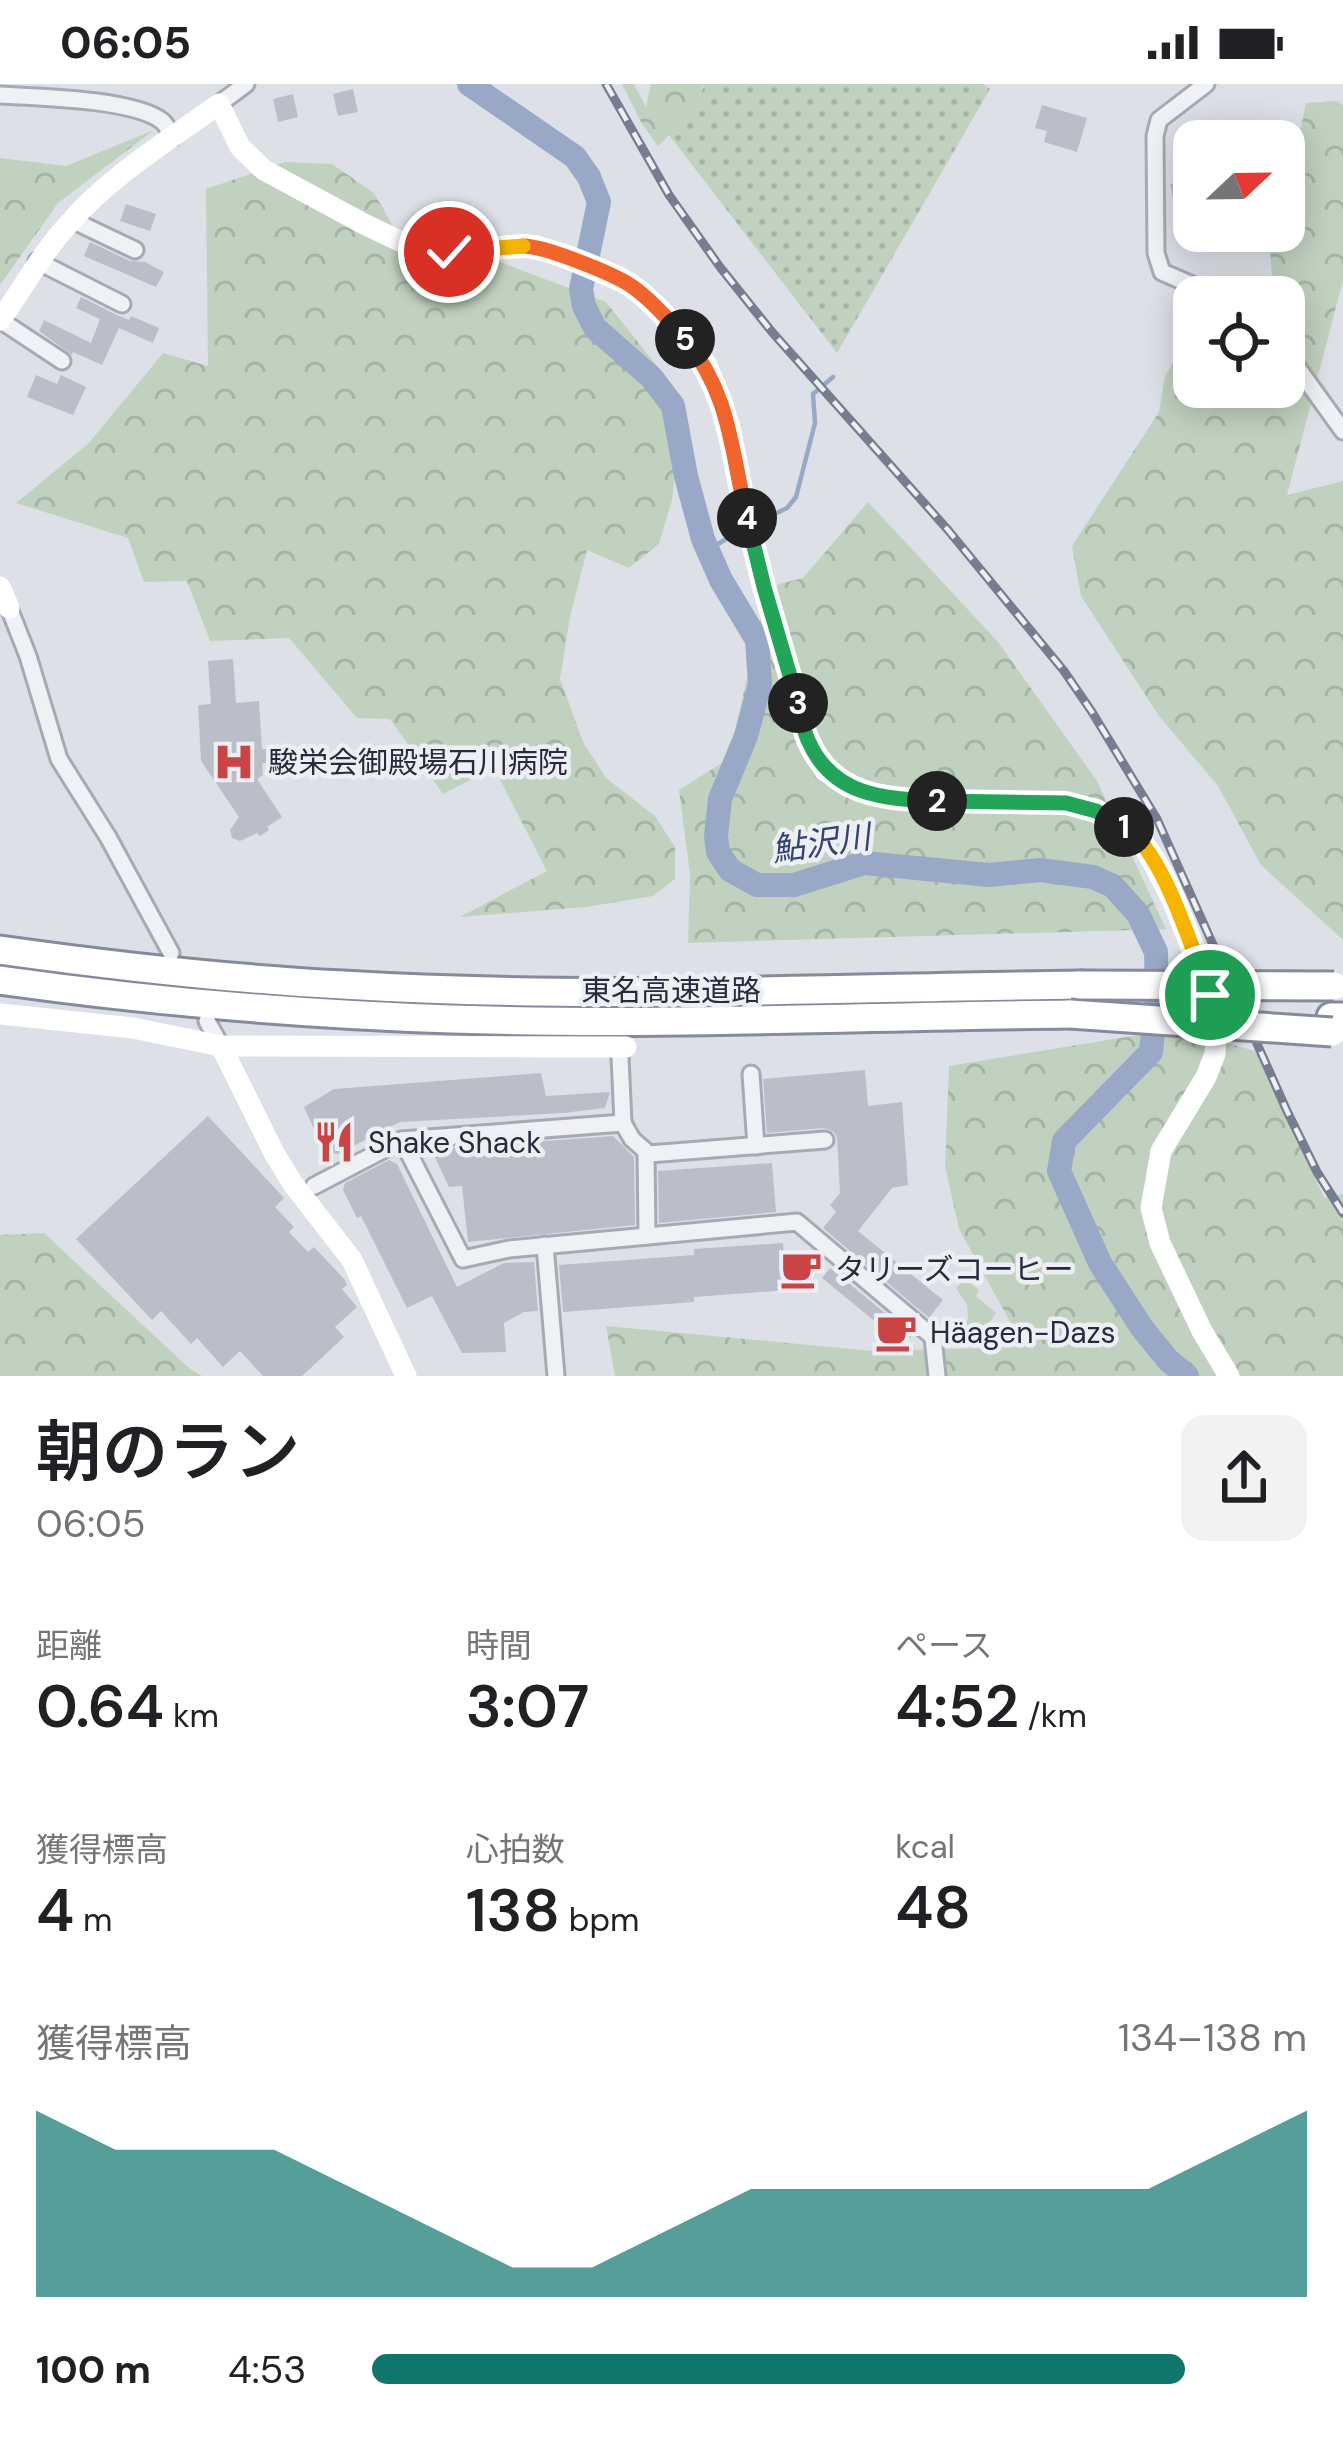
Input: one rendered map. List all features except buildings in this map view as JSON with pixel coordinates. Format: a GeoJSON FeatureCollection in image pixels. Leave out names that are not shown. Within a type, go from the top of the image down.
{"type":"FeatureCollection","features":[{"type":"Feature","properties":{"kind":"highway","name":"東名高速道路"},"geometry":{"type":"LineString","coordinates":[[0,950],[233,978],[460,990],[1338,986]]}},
{"type":"Feature","properties":{"kind":"highway","name":"東名高速道路"},"geometry":{"type":"LineString","coordinates":[[0,980],[234,1007],[454,1019],[653,1022],[1070,1014],[1337,1025]]}},
{"type":"Feature","properties":{"kind":"street"},"geometry":{"type":"LineString","coordinates":[[62,361],[3,309],[37,261],[104,189],[246,84]]}},
{"type":"Feature","properties":{"kind":"street"},"geometry":{"type":"LineString","coordinates":[[1173,277],[1162,272],[1156,253],[1155,136],[1160,120],[1206,84]]}},
{"type":"Feature","properties":{"kind":"street"},"geometry":{"type":"LineString","coordinates":[[0,94],[100,102],[138,111],[162,122],[173,137]]}},
{"type":"Feature","properties":{"kind":"street"},"geometry":{"type":"LineString","coordinates":[[218,104],[240,147],[264,170],[408,245],[449,252],[537,246],[630,285],[672,323],[707,365],[730,427],[764,587],[808,740],[825,771],[857,790],[893,800],[1066,803],[1096,811],[1138,835],[1181,916],[1216,1025],[1215,1054],[1206,1078],[1161,1151],[1151,1208],[1160,1243],[1229,1376]]}},
{"type":"Feature","properties":{"kind":"street"},"geometry":{"type":"LineString","coordinates":[[72,220],[135,250]]}},
{"type":"Feature","properties":{"kind":"street"},"geometry":{"type":"LineString","coordinates":[[37,261],[122,304]]}},
{"type":"Feature","properties":{"kind":"street"},"geometry":{"type":"LineString","coordinates":[[1305,378],[1343,430]]}},
{"type":"Feature","properties":{"kind":"street"},"geometry":{"type":"LineString","coordinates":[[4,597],[28,656],[58,759],[171,953]]}},
{"type":"Feature","properties":{"kind":"street"},"geometry":{"type":"LineString","coordinates":[[0,1014],[133,1028],[220,1046],[623,1052],[623,1124],[649,1154],[825,1140]]}},
{"type":"Feature","properties":{"kind":"street"},"geometry":{"type":"LineString","coordinates":[[207,1021],[274,1153],[352,1260],[406,1376]]}},
{"type":"Feature","properties":{"kind":"street"},"geometry":{"type":"LineString","coordinates":[[751,1074],[756,1145]]}},
{"type":"Feature","properties":{"kind":"street"},"geometry":{"type":"LineString","coordinates":[[314,1186],[403,1140],[623,1124]]}},
{"type":"Feature","properties":{"kind":"street"},"geometry":{"type":"LineString","coordinates":[[403,1140],[463,1259],[509,1249],[797,1222],[933,1337],[937,1376]]}},
{"type":"Feature","properties":{"kind":"street"},"geometry":{"type":"LineString","coordinates":[[646,1152],[647,1236]]}},
{"type":"Feature","properties":{"kind":"street"},"geometry":{"type":"LineString","coordinates":[[545,1246],[556,1376]]}},
{"type":"Feature","properties":{"kind":"green space"},"geometry":{"type":"Polygon","coordinates":[[[622,84],[634,84],[646,107],[651,84],[704,84],[692,113],[658,146],[622,84]]]}},
{"type":"Feature","properties":{"kind":"green space"},"geometry":{"type":"Polygon","coordinates":[[[705,84],[984,84],[990,89],[837,353],[669,135],[691,113],[705,84]]]}},
{"type":"Feature","properties":{"kind":"green space"},"geometry":{"type":"Polygon","coordinates":[[[1337,101],[1343,105],[1343,280],[1287,495],[1343,481],[1343,940],[1261,865],[1218,786],[1159,716],[1081,596],[1072,546],[1159,412],[1165,376],[1173,363],[1173,408],[1305,408],[1305,276],[1272,276],[1270,252],[1305,252],[1306,103],[1337,101]]]}},
{"type":"Feature","properties":{"kind":"green space"},"geometry":{"type":"Polygon","coordinates":[[[154,130],[58,203],[0,285],[0,158],[66,166],[154,130]]]}},
{"type":"Feature","properties":{"kind":"green space"},"geometry":{"type":"Polygon","coordinates":[[[285,162],[332,164],[374,193],[402,242],[486,257],[606,302],[684,400],[672,500],[659,544],[629,568],[587,550],[560,679],[583,742],[606,778],[655,816],[675,847],[675,879],[653,896],[586,907],[460,917],[547,871],[494,768],[443,794],[390,719],[357,718],[289,638],[210,641],[187,581],[144,582],[128,538],[16,503],[88,444],[163,353],[208,366],[206,189],[285,162]]]}},
{"type":"Feature","properties":{"kind":"green space"},"geometry":{"type":"Polygon","coordinates":[[[868,502],[998,642],[1097,781],[1166,929],[688,943],[690,874],[679,790],[741,751],[736,727],[765,597],[779,584],[803,578],[868,502]]]}},
{"type":"Feature","properties":{"kind":"green space"},"geometry":{"type":"Polygon","coordinates":[[[1175,1029],[1259,1052],[1324,1198],[1343,1194],[1343,1376],[615,1376],[606,1326],[873,1351],[1024,1347],[959,1229],[945,1166],[949,1066],[1175,1029]]]}},
{"type":"Feature","properties":{"kind":"green space"},"geometry":{"type":"Polygon","coordinates":[[[44,1233],[202,1376],[0,1376],[0,1235],[44,1233]]]}},
{"type":"Feature","properties":{"kind":"green space"},"geometry":{"type":"Polygon","coordinates":[[[965,1280],[996,1313],[971,1349],[960,1329],[968,1319],[967,1305],[956,1288],[965,1280]]]}},
{"type":"Feature","properties":{"kind":"waterway","name":"鮎沢川"},"geometry":{"type":"LineString","coordinates":[[469,84],[575,157],[589,177],[599,202],[581,289],[584,306],[595,328],[652,378],[673,406],[703,539],[757,640],[760,684],[746,736],[720,799],[718,852],[730,870],[757,885],[794,885],[864,863],[989,875],[1040,870],[1093,877],[1113,886],[1138,914],[1156,952],[1151,1052],[1064,1141],[1059,1171],[1100,1263],[1142,1328],[1187,1376]]}},
{"type":"Feature","properties":{"kind":"waterway"},"geometry":{"type":"LineString","coordinates":[[760,521],[787,508],[796,497],[815,423],[813,394],[833,377]]}},
{"type":"Feature","properties":{"kind":"waterway"},"geometry":{"type":"LineString","coordinates":[[708,550],[731,536]]}},
{"type":"Feature","properties":{"kind":"railway"},"geometry":{"type":"LineString","coordinates":[[606,84],[669,195],[720,267],[948,530],[1092,712],[1157,819],[1287,1111],[1343,1213]]}},
{"type":"Feature","properties":{"kind":"place","name":"駿栄会御殿場石川病院"},"geometry":{"type":"Point","coordinates":[234,762]}},
{"type":"Feature","properties":{"kind":"place","name":"Shake Shack"},"geometry":{"type":"Point","coordinates":[334,1142]}},
{"type":"Feature","properties":{"kind":"place","name":"タリーズコーヒー"},"geometry":{"type":"Point","coordinates":[801,1269]}},
{"type":"Feature","properties":{"kind":"place","name":"Häagen-Dazs"},"geometry":{"type":"Point","coordinates":[896,1332]}},
{"type":"Feature","properties":{"kind":"route"},"geometry":{"type":"LineString","coordinates":[[449,252],[537,246],[630,285],[672,323],[707,365],[730,427],[764,587],[808,740],[825,771],[857,790],[893,800],[1066,803],[1096,811],[1138,835],[1181,916],[1210,995]]}}]}
